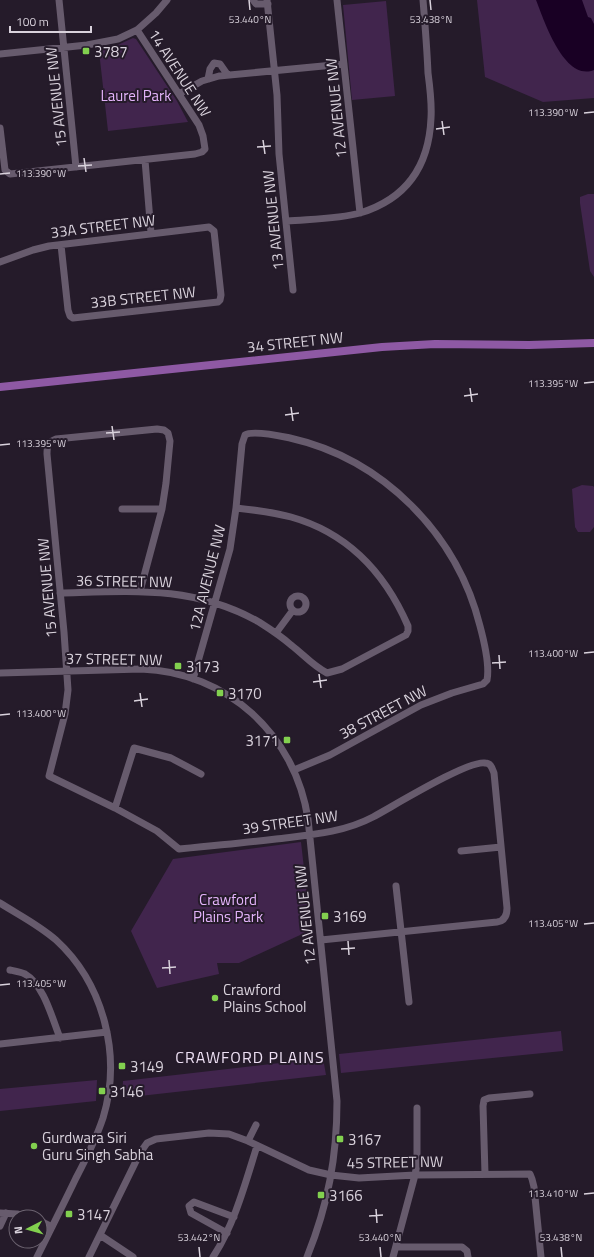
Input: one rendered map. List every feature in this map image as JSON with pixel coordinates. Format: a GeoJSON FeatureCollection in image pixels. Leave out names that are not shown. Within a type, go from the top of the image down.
{"type":"FeatureCollection","features":[{"type":"Feature","properties":{"kind":"main road","name":"34 STREET NW"},"geometry":{"type":"LineString","coordinates":[[0,387],[382,347],[435,344],[529,345],[594,343]]}},
{"type":"Feature","properties":{"kind":"street","name":"15 AVENUE NW"},"geometry":{"type":"LineString","coordinates":[[59,0],[76,167]]}},
{"type":"Feature","properties":{"kind":"street","name":"14 AVENUE NW"},"geometry":{"type":"LineString","coordinates":[[145,160],[195,154],[202,152],[205,149],[203,136],[199,125],[137,30],[156,13],[166,0]]}},
{"type":"Feature","properties":{"kind":"street","name":"13 AVENUE NW"},"geometry":{"type":"LineString","coordinates":[[253,0],[256,4],[268,2],[279,149],[293,290]]}},
{"type":"Feature","properties":{"kind":"street","name":"12 AVENUE NW"},"geometry":{"type":"LineString","coordinates":[[337,0],[360,213]]}},
{"type":"Feature","properties":{"kind":"street"},"geometry":{"type":"LineString","coordinates":[[287,221],[360,213],[377,206],[403,188],[416,173],[427,152],[432,117],[423,0]]}},
{"type":"Feature","properties":{"kind":"street"},"geometry":{"type":"LineString","coordinates":[[0,54],[96,44],[118,39],[137,30]]}},
{"type":"Feature","properties":{"kind":"street"},"geometry":{"type":"LineString","coordinates":[[208,79],[210,69],[214,63],[220,64],[227,74]]}},
{"type":"Feature","properties":{"kind":"street"},"geometry":{"type":"LineString","coordinates":[[179,94],[208,79],[227,74],[344,64]]}},
{"type":"Feature","properties":{"kind":"street"},"geometry":{"type":"LineString","coordinates":[[0,128],[5,170],[7,173],[13,174],[145,160],[151,233]]}},
{"type":"Feature","properties":{"kind":"street"},"geometry":{"type":"LineString","coordinates":[[422,132],[430,133]]}},
{"type":"Feature","properties":{"kind":"street","name":"33A STREET NW"},"geometry":{"type":"LineString","coordinates":[[0,262],[33,250],[61,245],[209,227],[214,231],[219,270],[220,300]]}},
{"type":"Feature","properties":{"kind":"street","name":"33B STREET NW"},"geometry":{"type":"LineString","coordinates":[[61,245],[70,316],[73,318],[218,302],[220,300]]}},
{"type":"Feature","properties":{"kind":"street","name":"15 AVENUE NW"},"geometry":{"type":"LineString","coordinates":[[49,776],[67,706],[68,690],[47,454],[48,444],[56,440],[157,429],[166,431],[169,435],[170,441],[162,509]]}},
{"type":"Feature","properties":{"kind":"street","name":"12A AVENUE NW"},"geometry":{"type":"LineString","coordinates":[[193,679],[230,549],[236,508],[242,444],[245,435],[250,432],[281,436],[296,440],[328,450],[349,460],[393,488],[421,514],[438,535],[452,557],[467,587],[484,642],[488,675],[486,682]]}},
{"type":"Feature","properties":{"kind":"street","name":"36 STREET NW"},"geometry":{"type":"LineString","coordinates":[[60,593],[140,591],[174,593],[215,603],[244,615],[276,633],[327,673],[342,669],[402,638],[408,631],[408,626],[385,584],[364,558],[344,542],[322,529],[297,518],[270,512],[236,508]]}},
{"type":"Feature","properties":{"kind":"street"},"geometry":{"type":"LineString","coordinates":[[122,509],[162,509],[140,591]]}},
{"type":"Feature","properties":{"kind":"street"},"geometry":{"type":"LineString","coordinates":[[276,633],[293,610]]}},
{"type":"Feature","properties":{"kind":"street","name":"37 STREET NW"},"geometry":{"type":"LineString","coordinates":[[0,673],[148,670],[170,673],[193,679],[216,689],[233,698],[244,707]]}},
{"type":"Feature","properties":{"kind":"street","name":"38 STREET NW"},"geometry":{"type":"LineString","coordinates":[[294,770],[330,755],[421,705],[486,682]]}},
{"type":"Feature","properties":{"kind":"street","name":"12 AVENUE NW"},"geometry":{"type":"LineString","coordinates":[[244,707],[262,723],[275,738],[294,770],[306,807],[310,835],[337,1101],[336,1148],[331,1175],[324,1206],[307,1257]]}},
{"type":"Feature","properties":{"kind":"street"},"geometry":{"type":"LineString","coordinates":[[115,808],[134,748],[171,758],[201,774]]}},
{"type":"Feature","properties":{"kind":"street","name":"39 STREET NW"},"geometry":{"type":"LineString","coordinates":[[49,776],[115,808],[157,831],[179,849],[310,835],[334,831],[355,825],[458,771],[481,762],[490,765],[494,773],[501,847]]}},
{"type":"Feature","properties":{"kind":"street"},"geometry":{"type":"LineString","coordinates":[[321,940],[500,922],[507,914],[501,847],[461,851]]}},
{"type":"Feature","properties":{"kind":"street"},"geometry":{"type":"LineString","coordinates":[[396,886],[409,1002]]}},
{"type":"Feature","properties":{"kind":"street"},"geometry":{"type":"LineString","coordinates":[[0,903],[40,927],[57,941],[71,956],[92,990],[101,1011],[107,1032],[110,1054],[109,1092],[103,1116],[90,1149],[37,1257]]}},
{"type":"Feature","properties":{"kind":"street"},"geometry":{"type":"LineString","coordinates":[[10,970],[24,974],[30,978],[43,994],[60,1038]]}},
{"type":"Feature","properties":{"kind":"street"},"geometry":{"type":"LineString","coordinates":[[0,1044],[107,1032]]}},
{"type":"Feature","properties":{"kind":"street"},"geometry":{"type":"LineString","coordinates":[[485,1174],[484,1100],[489,1098],[530,1094]]}},
{"type":"Feature","properties":{"kind":"street"},"geometry":{"type":"LineString","coordinates":[[393,1257],[397,1247],[417,1164],[417,1108]]}},
{"type":"Feature","properties":{"kind":"street"},"geometry":{"type":"LineString","coordinates":[[248,1141],[256,1124]]}},
{"type":"Feature","properties":{"kind":"street","name":"45 STREET NW"},"geometry":{"type":"LineString","coordinates":[[100,1235],[140,1153],[149,1141],[217,1133],[229,1134],[248,1141],[309,1170],[331,1175],[359,1178],[415,1175],[530,1174],[534,1187],[542,1257]]}},
{"type":"Feature","properties":{"kind":"street"},"geometry":{"type":"LineString","coordinates":[[213,1257],[227,1233],[234,1217],[257,1146]]}},
{"type":"Feature","properties":{"kind":"street"},"geometry":{"type":"LineString","coordinates":[[227,1233],[191,1213],[188,1206],[194,1202],[234,1217]]}},
{"type":"Feature","properties":{"kind":"street"},"geometry":{"type":"LineString","coordinates":[[0,1226],[3,1213]]}},
{"type":"Feature","properties":{"kind":"street"},"geometry":{"type":"LineString","coordinates":[[48,1225],[52,1227]]}},
{"type":"Feature","properties":{"kind":"street"},"geometry":{"type":"LineString","coordinates":[[89,1257],[100,1235],[133,1257]]}},
{"type":"Feature","properties":{"kind":"street"},"geometry":{"type":"LineString","coordinates":[[397,1247],[462,1247],[468,1254]]}},
{"type":"Feature","properties":{"kind":"green space"},"geometry":{"type":"Polygon","coordinates":[[[477,0],[594,0],[594,98],[543,102],[485,77],[477,0]]]}},
{"type":"Feature","properties":{"kind":"green space"},"geometry":{"type":"Polygon","coordinates":[[[386,1],[395,96],[352,100],[343,5],[386,1]]]}},
{"type":"Feature","properties":{"kind":"green space","name":"Laurel Park"},"geometry":{"type":"Polygon","coordinates":[[[133,38],[136,39],[177,101],[188,122],[108,131],[99,51],[109,49],[133,38]]]}},
{"type":"Feature","properties":{"kind":"green space"},"geometry":{"type":"Polygon","coordinates":[[[588,194],[594,194],[594,277],[590,271],[580,203],[580,197],[588,194]]]}},
{"type":"Feature","properties":{"kind":"green space"},"geometry":{"type":"Polygon","coordinates":[[[582,485],[594,487],[594,527],[590,532],[578,532],[575,527],[572,489],[582,485]]]}},
{"type":"Feature","properties":{"kind":"green space","name":"Crawford Plains Park"},"geometry":{"type":"Polygon","coordinates":[[[301,842],[311,930],[239,963],[217,963],[219,974],[157,988],[131,931],[173,859],[301,842]]]}},
{"type":"Feature","properties":{"kind":"green space"},"geometry":{"type":"Polygon","coordinates":[[[561,1031],[563,1051],[341,1073],[339,1054],[561,1031]]]}},
{"type":"Feature","properties":{"kind":"green space"},"geometry":{"type":"Polygon","coordinates":[[[323,1058],[326,1075],[122,1098],[123,1081],[323,1058]]]}},
{"type":"Feature","properties":{"kind":"green space"},"geometry":{"type":"Polygon","coordinates":[[[97,1080],[96,1101],[0,1111],[0,1089],[97,1080]]]}},
{"type":"Feature","properties":{"kind":"shaded area"},"geometry":{"type":"Polygon","coordinates":[[[536,0],[582,0],[588,17],[591,18],[594,24],[594,70],[583,71],[573,67],[565,58],[550,34],[536,0]]]}},
{"type":"Feature","properties":{"kind":"place","name":"3787"},"geometry":{"type":"Point","coordinates":[86,51]}},
{"type":"Feature","properties":{"kind":"place","name":"3173"},"geometry":{"type":"Point","coordinates":[178,666]}},
{"type":"Feature","properties":{"kind":"place","name":"3170"},"geometry":{"type":"Point","coordinates":[220,693]}},
{"type":"Feature","properties":{"kind":"place","name":"3171"},"geometry":{"type":"Point","coordinates":[287,740]}},
{"type":"Feature","properties":{"kind":"place","name":"3169"},"geometry":{"type":"Point","coordinates":[325,916]}},
{"type":"Feature","properties":{"kind":"place","name":"Crawford Plains School"},"geometry":{"type":"Point","coordinates":[215,998]}},
{"type":"Feature","properties":{"kind":"place","name":"3149"},"geometry":{"type":"Point","coordinates":[122,1066]}},
{"type":"Feature","properties":{"kind":"place","name":"3146"},"geometry":{"type":"Point","coordinates":[102,1091]}},
{"type":"Feature","properties":{"kind":"place","name":"3167"},"geometry":{"type":"Point","coordinates":[340,1139]}},
{"type":"Feature","properties":{"kind":"place","name":"Gurdwara Siri Guru Singh Sabha"},"geometry":{"type":"Point","coordinates":[34,1146]}},
{"type":"Feature","properties":{"kind":"place","name":"3166"},"geometry":{"type":"Point","coordinates":[321,1195]}},
{"type":"Feature","properties":{"kind":"place","name":"3147"},"geometry":{"type":"Point","coordinates":[69,1214]}},
{"type":"Feature","properties":{"kind":"district","name":"CRAWFORD PLAINS"},"geometry":{"type":"Point","coordinates":[250,1057]}}]}
